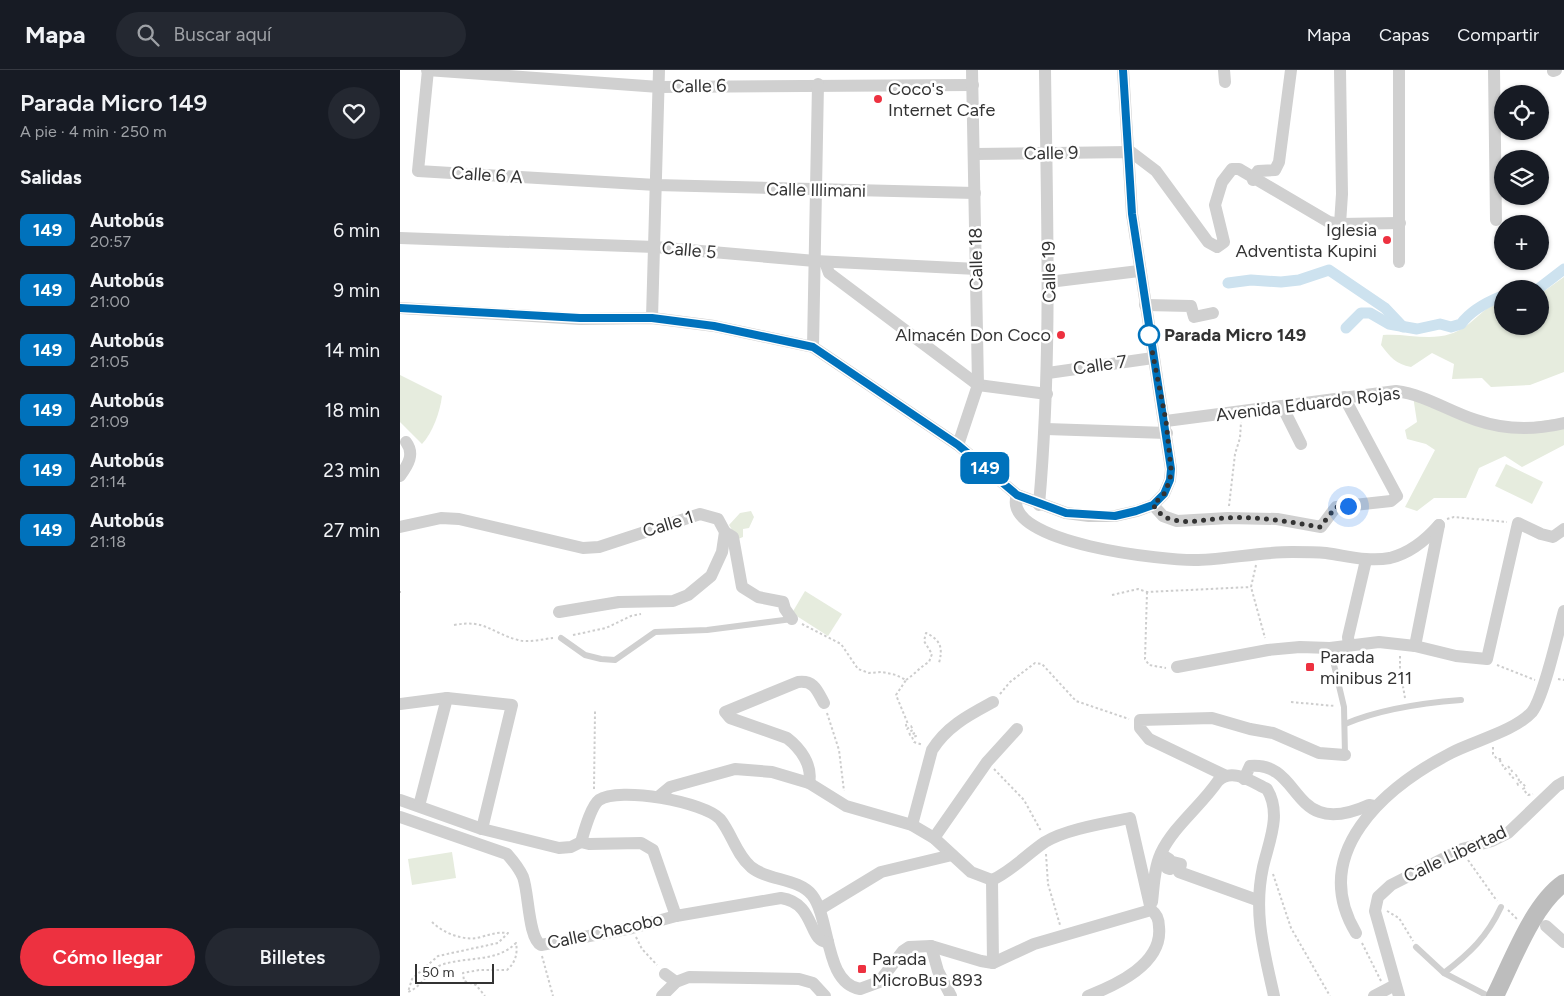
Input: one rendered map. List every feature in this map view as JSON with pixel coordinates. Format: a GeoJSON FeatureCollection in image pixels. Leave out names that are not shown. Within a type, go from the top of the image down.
{"type":"FeatureCollection","features":[{"type":"Feature","properties":{"kind":"main road"},"geometry":{"type":"LineString","coordinates":[[1496,996],[1535,918],[1554,890],[1564,883]]}},
{"type":"Feature","properties":{"kind":"street","name":"Calle 6"},"geometry":{"type":"LineString","coordinates":[[427,70],[474,71],[659,87],[818,84],[972,85]]}},
{"type":"Feature","properties":{"kind":"street","name":"Calle 6 A"},"geometry":{"type":"LineString","coordinates":[[427,70],[418,170],[656,185]]}},
{"type":"Feature","properties":{"kind":"street"},"geometry":{"type":"LineString","coordinates":[[652,318],[656,247],[659,70]]}},
{"type":"Feature","properties":{"kind":"street","name":"Calle 18"},"geometry":{"type":"LineString","coordinates":[[958,445],[978,385],[972,70]]}},
{"type":"Feature","properties":{"kind":"street","name":"Calle 19"},"geometry":{"type":"LineString","coordinates":[[1040,505],[1048,373],[1049,282],[1045,70]]}},
{"type":"Feature","properties":{"kind":"street"},"geometry":{"type":"LineString","coordinates":[[400,308],[580,318],[652,318],[714,326],[813,347],[958,445],[1017,495],[1066,513],[1089,516],[1115,516],[1136,511],[1153,505],[1164,494],[1170,480],[1171,469],[1166,427],[1139,271],[1127,151],[1123,70]]}},
{"type":"Feature","properties":{"kind":"street"},"geometry":{"type":"LineString","coordinates":[[1253,180],[1258,171],[1275,170],[1279,162],[1291,70]]}},
{"type":"Feature","properties":{"kind":"street"},"geometry":{"type":"LineString","coordinates":[[1340,70],[1342,194],[1340,224]]}},
{"type":"Feature","properties":{"kind":"street"},"geometry":{"type":"LineString","coordinates":[[1399,70],[1400,262]]}},
{"type":"Feature","properties":{"kind":"street"},"geometry":{"type":"LineString","coordinates":[[1494,70],[1496,215]]}},
{"type":"Feature","properties":{"kind":"street"},"geometry":{"type":"LineString","coordinates":[[813,347],[820,262],[816,190],[818,84]]}},
{"type":"Feature","properties":{"kind":"street"},"geometry":{"type":"LineString","coordinates":[[1127,151],[1136,154],[1156,171],[1208,242],[1217,247],[1224,242],[1215,205],[1222,182],[1232,170],[1239,170],[1323,220],[1340,224],[1400,223]]}},
{"type":"Feature","properties":{"kind":"street","name":"Calle 9"},"geometry":{"type":"LineString","coordinates":[[975,154],[1127,151]]}},
{"type":"Feature","properties":{"kind":"street","name":"Calle Illimani"},"geometry":{"type":"LineString","coordinates":[[656,185],[975,193]]}},
{"type":"Feature","properties":{"kind":"street","name":"Calle 5"},"geometry":{"type":"LineString","coordinates":[[400,238],[656,247],[820,262],[977,269]]}},
{"type":"Feature","properties":{"kind":"street"},"geometry":{"type":"LineString","coordinates":[[820,262],[829,272],[978,385],[1047,394]]}},
{"type":"Feature","properties":{"kind":"street"},"geometry":{"type":"LineString","coordinates":[[1049,282],[1139,271]]}},
{"type":"Feature","properties":{"kind":"street"},"geometry":{"type":"LineString","coordinates":[[1145,305],[1191,306],[1194,316],[1213,313]]}},
{"type":"Feature","properties":{"kind":"street","name":"Calle 7"},"geometry":{"type":"LineString","coordinates":[[1048,373],[1153,358]]}},
{"type":"Feature","properties":{"kind":"street","name":"Avenida Eduardo Rojas"},"geometry":{"type":"LineString","coordinates":[[1046,429],[1166,427],[1282,406],[1396,390],[1422,395],[1474,420],[1491,424],[1523,428],[1543,428],[1564,423]]}},
{"type":"Feature","properties":{"kind":"street"},"geometry":{"type":"LineString","coordinates":[[1153,505],[1163,516],[1171,520],[1191,522],[1228,518],[1277,519],[1320,527],[1336,507],[1391,500],[1398,496],[1344,397]]}},
{"type":"Feature","properties":{"kind":"street"},"geometry":{"type":"LineString","coordinates":[[1282,406],[1300,444]]}},
{"type":"Feature","properties":{"kind":"street"},"geometry":{"type":"LineString","coordinates":[[400,476],[411,457],[410,448],[406,442]]}},
{"type":"Feature","properties":{"kind":"street"},"geometry":{"type":"LineString","coordinates":[[1017,495],[1015,502],[1018,511],[1030,523],[1052,537],[1073,544],[1174,560],[1200,560],[1258,553],[1325,553],[1366,560],[1389,558],[1405,553],[1430,536],[1439,525]]}},
{"type":"Feature","properties":{"kind":"street","name":"Calle 1"},"geometry":{"type":"LineString","coordinates":[[400,527],[441,518],[459,519],[584,548],[599,547],[700,514],[718,518],[725,532]]}},
{"type":"Feature","properties":{"kind":"street"},"geometry":{"type":"LineString","coordinates":[[1177,667],[1268,650],[1300,647],[1330,648],[1378,642],[1415,646],[1456,656],[1487,659],[1518,522],[1541,534],[1554,537],[1564,529]]}},
{"type":"Feature","properties":{"kind":"street"},"geometry":{"type":"LineString","coordinates":[[1415,646],[1439,525]]}},
{"type":"Feature","properties":{"kind":"street"},"geometry":{"type":"LineString","coordinates":[[559,612],[619,602],[673,601],[688,595],[711,576],[722,552],[725,532],[729,532],[733,538],[742,586],[758,597],[783,602],[785,610],[792,619]]}},
{"type":"Feature","properties":{"kind":"street"},"geometry":{"type":"LineString","coordinates":[[1349,646],[1348,637],[1366,560]]}},
{"type":"Feature","properties":{"kind":"street"},"geometry":{"type":"LineString","coordinates":[[1356,933],[1342,904],[1341,884],[1343,868],[1355,835],[1374,806],[1444,757],[1488,737],[1531,712],[1544,683],[1564,611]]}},
{"type":"Feature","properties":{"kind":"street"},"geometry":{"type":"LineString","coordinates":[[809,783],[807,763],[793,743],[787,738],[730,718],[725,712],[790,685],[806,681],[816,686],[824,702]]}},
{"type":"Feature","properties":{"kind":"street"},"geometry":{"type":"LineString","coordinates":[[400,704],[447,698],[512,705],[482,829]]}},
{"type":"Feature","properties":{"kind":"street"},"geometry":{"type":"LineString","coordinates":[[420,806],[447,698]]}},
{"type":"Feature","properties":{"kind":"street"},"geometry":{"type":"LineString","coordinates":[[912,825],[932,750],[947,730],[964,717],[993,702]]}},
{"type":"Feature","properties":{"kind":"street"},"geometry":{"type":"LineString","coordinates":[[1274,996],[1265,955],[1257,900],[1275,810],[1267,789],[1231,774],[1224,775],[1149,739],[1140,728],[1139,722],[1145,718],[1212,718],[1250,729],[1273,733],[1319,753],[1345,755]]}},
{"type":"Feature","properties":{"kind":"street"},"geometry":{"type":"LineString","coordinates":[[934,838],[987,762],[1017,729]]}},
{"type":"Feature","properties":{"kind":"street"},"geometry":{"type":"LineString","coordinates":[[1244,779],[1250,766],[1263,767],[1278,772],[1303,802],[1323,814],[1352,811],[1370,804],[1374,806]]}},
{"type":"Feature","properties":{"kind":"street"},"geometry":{"type":"LineString","coordinates":[[658,797],[670,786],[736,768],[772,772],[809,783],[846,806],[912,825],[934,838],[971,872],[992,880]]}},
{"type":"Feature","properties":{"kind":"street"},"geometry":{"type":"LineString","coordinates":[[1151,910],[1155,872],[1161,854],[1172,835],[1224,775]]}},
{"type":"Feature","properties":{"kind":"street","name":"Calle Libertad"},"geometry":{"type":"LineString","coordinates":[[1375,904],[1382,892],[1391,885],[1462,849],[1508,833],[1540,801],[1564,782]]}},
{"type":"Feature","properties":{"kind":"street"},"geometry":{"type":"LineString","coordinates":[[581,842],[586,826],[599,801],[614,796],[658,797],[712,813],[720,820],[741,856],[752,868],[803,887],[812,895],[820,909],[828,942],[843,979],[859,992],[879,982],[903,951],[909,947],[931,946],[993,963],[1034,944],[1151,910]]}},
{"type":"Feature","properties":{"kind":"street"},"geometry":{"type":"LineString","coordinates":[[400,800],[482,829],[559,848],[571,847],[581,842],[589,844],[641,843],[648,845],[653,850],[676,916]]}},
{"type":"Feature","properties":{"kind":"street","name":"Calle Chacobo"},"geometry":{"type":"LineString","coordinates":[[400,817],[507,854],[516,864],[523,879],[534,937],[539,944],[545,946],[632,928],[676,916],[781,898],[793,900],[805,912],[818,938],[828,942]]}},
{"type":"Feature","properties":{"kind":"street"},"geometry":{"type":"LineString","coordinates":[[992,880],[1046,842],[1089,827],[1130,818],[1151,910],[1156,913],[1160,933],[1154,951],[1123,980],[1088,996]]}},
{"type":"Feature","properties":{"kind":"street"},"geometry":{"type":"LineString","coordinates":[[1161,854],[1169,859],[1167,868],[1170,869],[1173,862],[1181,864],[1180,872],[1257,900]]}},
{"type":"Feature","properties":{"kind":"street"},"geometry":{"type":"LineString","coordinates":[[820,909],[881,872],[952,855]]}},
{"type":"Feature","properties":{"kind":"street"},"geometry":{"type":"LineString","coordinates":[[992,880],[993,963]]}},
{"type":"Feature","properties":{"kind":"street"},"geometry":{"type":"LineString","coordinates":[[1374,996],[1393,990],[1375,904]]}},
{"type":"Feature","properties":{"kind":"street"},"geometry":{"type":"LineString","coordinates":[[1546,926],[1564,942]]}},
{"type":"Feature","properties":{"kind":"street"},"geometry":{"type":"LineString","coordinates":[[931,946],[938,971],[951,996]]}},
{"type":"Feature","properties":{"kind":"street"},"geometry":{"type":"LineString","coordinates":[[665,974],[676,982]]}},
{"type":"Feature","properties":{"kind":"street"},"geometry":{"type":"LineString","coordinates":[[662,996],[676,982],[689,977],[799,979],[814,983],[825,996]]}},
{"type":"Feature","properties":{"kind":"lane"},"geometry":{"type":"LineString","coordinates":[[561,638],[585,655],[601,660],[615,660],[655,632],[707,630],[792,619]]}},
{"type":"Feature","properties":{"kind":"lane"},"geometry":{"type":"LineString","coordinates":[[1330,648],[1344,707],[1345,755]]}},
{"type":"Feature","properties":{"kind":"lane"},"geometry":{"type":"LineString","coordinates":[[1345,724],[1372,714],[1461,700]]}},
{"type":"Feature","properties":{"kind":"lane"},"geometry":{"type":"LineString","coordinates":[[1444,973],[1469,953],[1491,928],[1504,908]]}},
{"type":"Feature","properties":{"kind":"lane"},"geometry":{"type":"LineString","coordinates":[[1416,947],[1444,973],[1488,996]]}},
{"type":"Feature","properties":{"kind":"path"},"geometry":{"type":"LineString","coordinates":[[1228,518],[1235,454],[1242,427],[1240,413]]}},
{"type":"Feature","properties":{"kind":"path"},"geometry":{"type":"LineString","coordinates":[[1439,525],[1454,517],[1471,520],[1518,522]]}},
{"type":"Feature","properties":{"kind":"path"},"geometry":{"type":"LineString","coordinates":[[1258,553],[1252,587],[1268,650]]}},
{"type":"Feature","properties":{"kind":"path"},"geometry":{"type":"LineString","coordinates":[[1112,595],[1138,589],[1147,592],[1252,587]]}},
{"type":"Feature","properties":{"kind":"path"},"geometry":{"type":"LineString","coordinates":[[1147,592],[1146,663],[1161,669],[1177,667]]}},
{"type":"Feature","properties":{"kind":"path"},"geometry":{"type":"LineString","coordinates":[[454,625],[468,622],[486,625],[519,640],[561,638],[606,628],[631,616],[644,614]]}},
{"type":"Feature","properties":{"kind":"path"},"geometry":{"type":"LineString","coordinates":[[792,619],[841,644],[858,669],[869,673],[882,672],[906,680]]}},
{"type":"Feature","properties":{"kind":"path"},"geometry":{"type":"LineString","coordinates":[[932,750],[916,741],[914,742],[912,738],[916,736],[915,732],[910,735],[909,732],[913,730],[911,726],[907,729],[906,725],[908,724],[896,695],[906,680],[916,674],[920,667],[929,662],[932,654],[924,641],[926,633],[934,637],[942,646],[943,654],[940,662]]}},
{"type":"Feature","properties":{"kind":"path"},"geometry":{"type":"LineString","coordinates":[[1407,708],[1400,669],[1400,657],[1402,649],[1411,655],[1415,646]]}},
{"type":"Feature","properties":{"kind":"path"},"geometry":{"type":"LineString","coordinates":[[1487,659],[1503,669],[1544,683]]}},
{"type":"Feature","properties":{"kind":"path"},"geometry":{"type":"LineString","coordinates":[[993,702],[1010,682],[1035,663],[1042,664],[1076,701],[1139,722]]}},
{"type":"Feature","properties":{"kind":"path"},"geometry":{"type":"LineString","coordinates":[[824,702],[839,750],[846,806]]}},
{"type":"Feature","properties":{"kind":"path"},"geometry":{"type":"LineString","coordinates":[[1291,702],[1344,707]]}},
{"type":"Feature","properties":{"kind":"path"},"geometry":{"type":"LineString","coordinates":[[595,711],[594,792],[599,801]]}},
{"type":"Feature","properties":{"kind":"path"},"geometry":{"type":"LineString","coordinates":[[1488,737],[1490,748],[1494,747],[1493,754],[1497,759],[1502,759],[1500,762],[1505,769],[1508,766],[1512,771],[1509,773],[1513,778],[1516,775],[1519,780],[1518,784],[1521,782],[1526,787],[1523,789],[1528,795],[1532,792],[1540,801]]}},
{"type":"Feature","properties":{"kind":"path"},"geometry":{"type":"LineString","coordinates":[[1462,849],[1473,868],[1504,908]]}},
{"type":"Feature","properties":{"kind":"path"},"geometry":{"type":"LineString","coordinates":[[1262,868],[1272,872],[1291,928],[1330,996]]}},
{"type":"Feature","properties":{"kind":"path"},"geometry":{"type":"LineString","coordinates":[[1375,904],[1399,918],[1416,947]]}},
{"type":"Feature","properties":{"kind":"path"},"geometry":{"type":"LineString","coordinates":[[432,922],[439,930],[450,934],[479,938],[494,932],[508,933],[498,944],[438,956],[412,979],[408,992],[415,990],[439,966],[469,958],[495,956],[507,952],[516,943],[517,950],[513,964],[507,970],[479,970],[463,973],[464,981],[476,985],[485,996]]}},
{"type":"Feature","properties":{"kind":"path"},"geometry":{"type":"LineString","coordinates":[[632,928],[642,949],[665,974]]}},
{"type":"Feature","properties":{"kind":"path"},"geometry":{"type":"LineString","coordinates":[[1356,933],[1393,990]]}},
{"type":"Feature","properties":{"kind":"path"},"geometry":{"type":"LineString","coordinates":[[539,944],[553,996]]}},
{"type":"Feature","properties":{"kind":"shaded area"},"geometry":{"type":"Polygon","coordinates":[[[1564,277],[1564,372],[1530,385],[1491,387],[1482,378],[1452,379],[1454,364],[1432,353],[1411,367],[1401,364],[1394,359],[1381,345],[1383,335],[1434,337],[1450,334],[1464,327],[1494,305],[1494,335],[1549,335],[1549,288],[1564,277]]]}},
{"type":"Feature","properties":{"kind":"shaded area"},"geometry":{"type":"Polygon","coordinates":[[[400,375],[442,396],[435,422],[422,444],[400,422],[400,375]]]}},
{"type":"Feature","properties":{"kind":"shaded area"},"geometry":{"type":"Polygon","coordinates":[[[1413,396],[1503,426],[1564,418],[1564,445],[1522,467],[1505,456],[1479,468],[1466,498],[1434,498],[1417,511],[1405,507],[1435,450],[1426,444],[1407,439],[1405,430],[1417,422],[1413,396]]]}},
{"type":"Feature","properties":{"kind":"shaded area"},"geometry":{"type":"Polygon","coordinates":[[[1506,464],[1543,482],[1532,504],[1495,486],[1506,464]]]}},
{"type":"Feature","properties":{"kind":"shaded area"},"geometry":{"type":"Polygon","coordinates":[[[751,511],[754,517],[749,528],[743,529],[743,537],[738,539],[729,525],[740,513],[751,511]]]}},
{"type":"Feature","properties":{"kind":"shaded area"},"geometry":{"type":"Polygon","coordinates":[[[805,591],[842,614],[828,636],[792,613],[805,591]]]}},
{"type":"Feature","properties":{"kind":"shaded area"},"geometry":{"type":"Polygon","coordinates":[[[452,852],[456,878],[412,885],[408,859],[452,852]]]}},
{"type":"Feature","properties":{"kind":"waterway"},"geometry":{"type":"LineString","coordinates":[[1549,281],[1564,269]]}},
{"type":"Feature","properties":{"kind":"waterway"},"geometry":{"type":"LineString","coordinates":[[1228,283],[1251,280],[1281,282],[1299,280],[1329,270],[1385,308],[1403,327]]}},
{"type":"Feature","properties":{"kind":"waterway"},"geometry":{"type":"LineString","coordinates":[[1346,328],[1361,313],[1370,313],[1389,324],[1417,329],[1440,324],[1451,327],[1461,324],[1480,307],[1494,300]]}},
{"type":"Feature","properties":{"kind":"bus line","name":"149"},"geometry":{"type":"LineString","coordinates":[[400,308],[580,318],[652,318],[714,326],[813,347],[958,445],[1017,495],[1066,513],[1089,516],[1115,516],[1136,511],[1153,505],[1164,494],[1170,480],[1171,469],[1166,421],[1153,358],[1132,214],[1123,70]]}},
{"type":"Feature","properties":{"kind":"place","name":"Coco's Internet Cafe"},"geometry":{"type":"Point","coordinates":[878,99]}},
{"type":"Feature","properties":{"kind":"place","name":"Iglesia Adventista Kupini"},"geometry":{"type":"Point","coordinates":[1387,240]}},
{"type":"Feature","properties":{"kind":"place","name":"Almacén Don Coco"},"geometry":{"type":"Point","coordinates":[1061,335]}},
{"type":"Feature","properties":{"kind":"place","name":"Parada Micro 149"},"geometry":{"type":"Point","coordinates":[1149,335]}},
{"type":"Feature","properties":{"kind":"place","name":"Parada minibus 211"},"geometry":{"type":"Point","coordinates":[1310,667]}},
{"type":"Feature","properties":{"kind":"place","name":"Parada MicroBus 893"},"geometry":{"type":"Point","coordinates":[862,969]}},
{"type":"Feature","properties":{"kind":"route"},"geometry":{"type":"LineString","coordinates":[[1149,335],[1166,421],[1171,469],[1170,480],[1164,494],[1153,505],[1163,516],[1171,520],[1191,522],[1228,518],[1277,519],[1320,527],[1336,507],[1348,506]]}}]}
